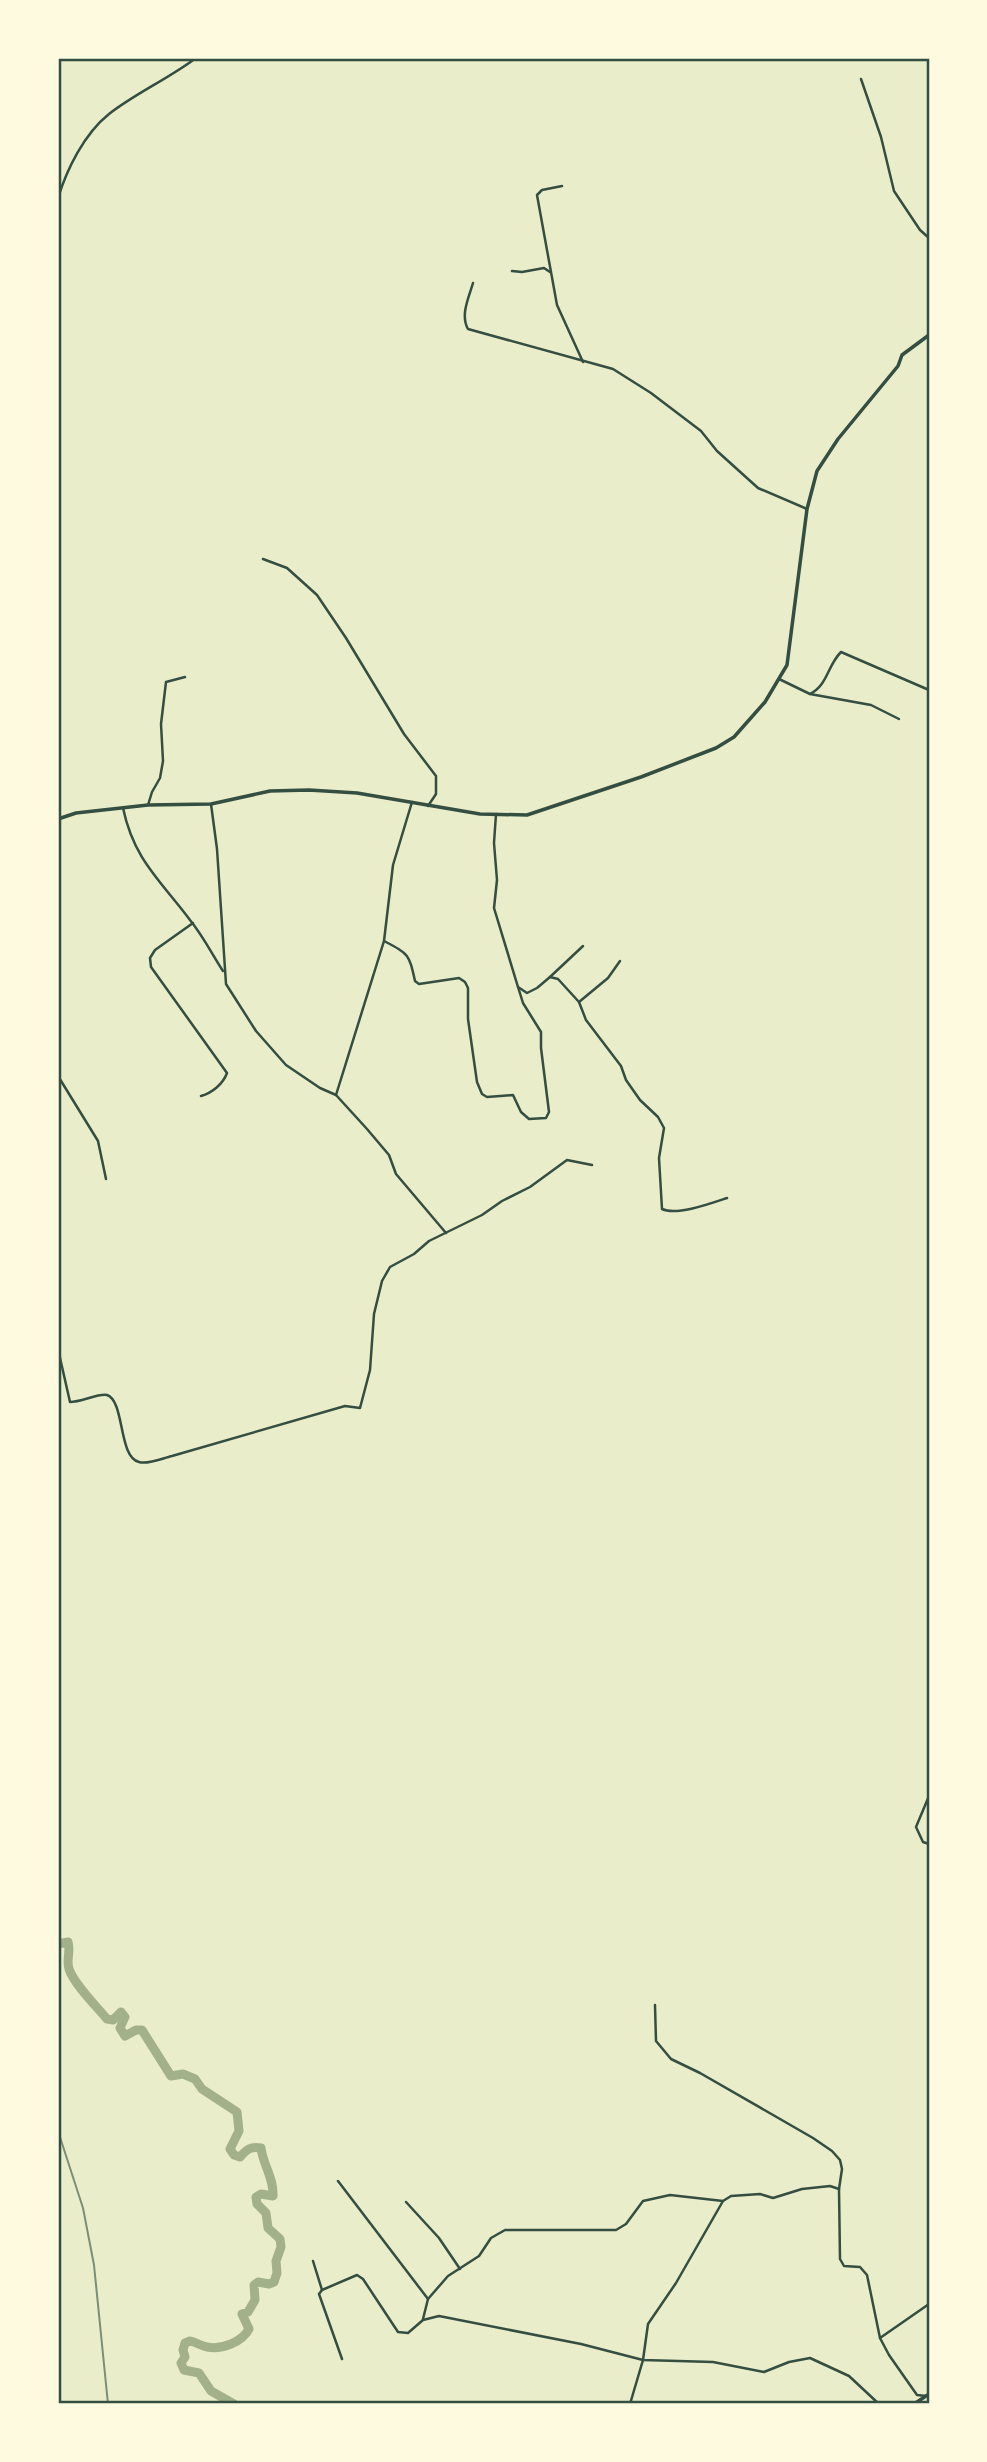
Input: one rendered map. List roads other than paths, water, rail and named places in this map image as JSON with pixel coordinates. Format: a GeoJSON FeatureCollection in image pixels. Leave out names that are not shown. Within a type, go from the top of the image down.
{"type":"FeatureCollection","features":[{"type":"Feature","properties":{"kind":"street"},"geometry":{"type":"LineString","coordinates":[[58,198],[82,146],[107,115],[196,58]]}},
{"type":"Feature","properties":{"kind":"street"},"geometry":{"type":"LineString","coordinates":[[861,79],[881,137],[894,191],[920,230],[929,238]]}},
{"type":"Feature","properties":{"kind":"street"},"geometry":{"type":"LineString","coordinates":[[562,186],[542,190],[537,195],[557,305],[583,362]]}},
{"type":"Feature","properties":{"kind":"street"},"geometry":{"type":"LineString","coordinates":[[512,271],[544,268],[550,272]]}},
{"type":"Feature","properties":{"kind":"street"},"geometry":{"type":"LineString","coordinates":[[473,283],[464,323],[468,329],[613,369],[651,393],[701,431],[717,451],[758,488],[807,509]]}},
{"type":"Feature","properties":{"kind":"street"},"geometry":{"type":"LineString","coordinates":[[58,819],[76,813],[148,805],[211,803],[270,791],[309,790],[357,793],[428,806],[496,814],[527,815],[716,748],[734,737],[765,702],[787,666],[807,509],[817,471],[831,448],[898,366],[902,355],[929,334]]}},
{"type":"Feature","properties":{"kind":"street"},"geometry":{"type":"LineString","coordinates":[[263,559],[287,568],[317,595],[346,638],[404,734],[436,776],[436,794],[428,806]]}},
{"type":"Feature","properties":{"kind":"street"},"geometry":{"type":"LineString","coordinates":[[810,694],[820,689],[835,658],[841,652],[929,690]]}},
{"type":"Feature","properties":{"kind":"street"},"geometry":{"type":"LineString","coordinates":[[148,805],[160,778],[163,761],[161,724],[166,682],[185,677]]}},
{"type":"Feature","properties":{"kind":"street"},"geometry":{"type":"LineString","coordinates":[[779,679],[810,694],[871,705],[899,719]]}},
{"type":"Feature","properties":{"kind":"street"},"geometry":{"type":"LineString","coordinates":[[336,1095],[353,1033],[384,941],[393,865],[412,802]]}},
{"type":"Feature","properties":{"kind":"street"},"geometry":{"type":"LineString","coordinates":[[211,803],[217,849],[226,984],[256,1031],[286,1065],[320,1088],[336,1095],[389,1155],[396,1174],[446,1233]]}},
{"type":"Feature","properties":{"kind":"street"},"geometry":{"type":"LineString","coordinates":[[123,808],[128,832],[153,877],[193,923],[225,974]]}},
{"type":"Feature","properties":{"kind":"street"},"geometry":{"type":"LineString","coordinates":[[384,941],[402,950],[409,957],[415,981],[419,984],[459,978],[465,982],[468,988],[468,1019],[477,1082],[482,1094],[487,1097],[513,1095],[521,1112],[529,1119],[546,1118],[549,1112],[541,1032],[523,1003],[494,908],[497,880],[494,844],[496,814]]}},
{"type":"Feature","properties":{"kind":"street"},"geometry":{"type":"LineString","coordinates":[[193,923],[155,950],[150,958],[151,967],[227,1073],[225,1080],[208,1094],[201,1096]]}},
{"type":"Feature","properties":{"kind":"street"},"geometry":{"type":"LineString","coordinates":[[518,986],[527,993],[537,989],[583,947]]}},
{"type":"Feature","properties":{"kind":"street"},"geometry":{"type":"LineString","coordinates":[[579,1002],[608,978],[620,961]]}},
{"type":"Feature","properties":{"kind":"street"},"geometry":{"type":"LineString","coordinates":[[550,977],[558,979],[579,1002],[586,1020],[621,1066],[626,1080],[640,1100],[659,1117],[664,1128],[659,1158],[662,1209],[668,1211],[702,1206],[727,1198]]}},
{"type":"Feature","properties":{"kind":"street"},"geometry":{"type":"LineString","coordinates":[[58,1076],[98,1141],[106,1179]]}},
{"type":"Feature","properties":{"kind":"street"},"geometry":{"type":"LineString","coordinates":[[58,1349],[70,1402],[104,1395],[111,1397],[115,1402],[122,1433],[132,1458],[137,1462],[144,1463],[172,1456],[345,1406],[360,1408],[370,1370],[374,1314],[382,1281],[390,1267],[414,1254],[429,1241],[530,1187],[567,1160],[592,1165]]}},
{"type":"Feature","properties":{"kind":"street"},"geometry":{"type":"LineString","coordinates":[[929,1796],[916,1827],[923,1842],[929,1844]]}},
{"type":"Feature","properties":{"kind":"street"},"geometry":{"type":"LineString","coordinates":[[655,2005],[656,2041],[671,2059],[700,2073],[832,2151],[840,2160],[839,2259],[844,2266],[860,2267],[867,2275],[880,2338],[917,2395],[928,2395]]}},
{"type":"Feature","properties":{"kind":"street"},"geometry":{"type":"LineString","coordinates":[[338,2181],[428,2299]]}},
{"type":"Feature","properties":{"kind":"street"},"geometry":{"type":"LineString","coordinates":[[630,2404],[643,2360],[648,2324],[676,2283],[723,2201],[731,2196],[760,2194],[773,2198],[802,2189],[830,2186],[839,2189]]}},
{"type":"Feature","properties":{"kind":"street"},"geometry":{"type":"LineString","coordinates":[[423,2320],[428,2299],[448,2276],[479,2256],[491,2238],[505,2230],[616,2230],[626,2224],[643,2201],[670,2195],[723,2201]]}},
{"type":"Feature","properties":{"kind":"street"},"geometry":{"type":"LineString","coordinates":[[406,2202],[439,2238],[460,2269]]}},
{"type":"Feature","properties":{"kind":"street"},"geometry":{"type":"LineString","coordinates":[[313,2261],[322,2290],[320,2294],[342,2359]]}},
{"type":"Feature","properties":{"kind":"street"},"geometry":{"type":"LineString","coordinates":[[322,2290],[357,2275],[363,2279],[398,2332],[408,2333],[423,2320],[439,2316],[498,2326],[643,2360],[713,2362],[764,2372],[789,2362],[810,2358],[849,2376],[878,2404]]}},
{"type":"Feature","properties":{"kind":"street"},"geometry":{"type":"LineString","coordinates":[[880,2338],[929,2304]]}},
{"type":"Feature","properties":{"kind":"street"},"geometry":{"type":"LineString","coordinates":[[914,2404],[928,2395]]}},
{"type":"Feature","properties":{"kind":"waterway"},"geometry":{"type":"LineString","coordinates":[[58,1944],[68,1942],[68,1965],[72,1975],[107,2019],[113,2020],[121,2012],[125,2017],[120,2028],[125,2036],[142,2030],[171,2076],[183,2074],[195,2079],[202,2089],[237,2112],[239,2131],[230,2149],[234,2155],[240,2157],[249,2149],[261,2148],[272,2183],[273,2196],[261,2194],[256,2197],[257,2204],[266,2213],[268,2228],[280,2239],[281,2247],[276,2261],[277,2273],[274,2282],[258,2282],[254,2285],[255,2300],[248,2312],[242,2314],[249,2329],[242,2338],[219,2347],[207,2347],[190,2341],[185,2343],[185,2357],[181,2363],[184,2370],[199,2373],[211,2391],[234,2404]]}},
{"type":"Feature","properties":{"kind":"railway"},"geometry":{"type":"LineString","coordinates":[[58,2131],[83,2208],[94,2265],[108,2404]]}}]}
